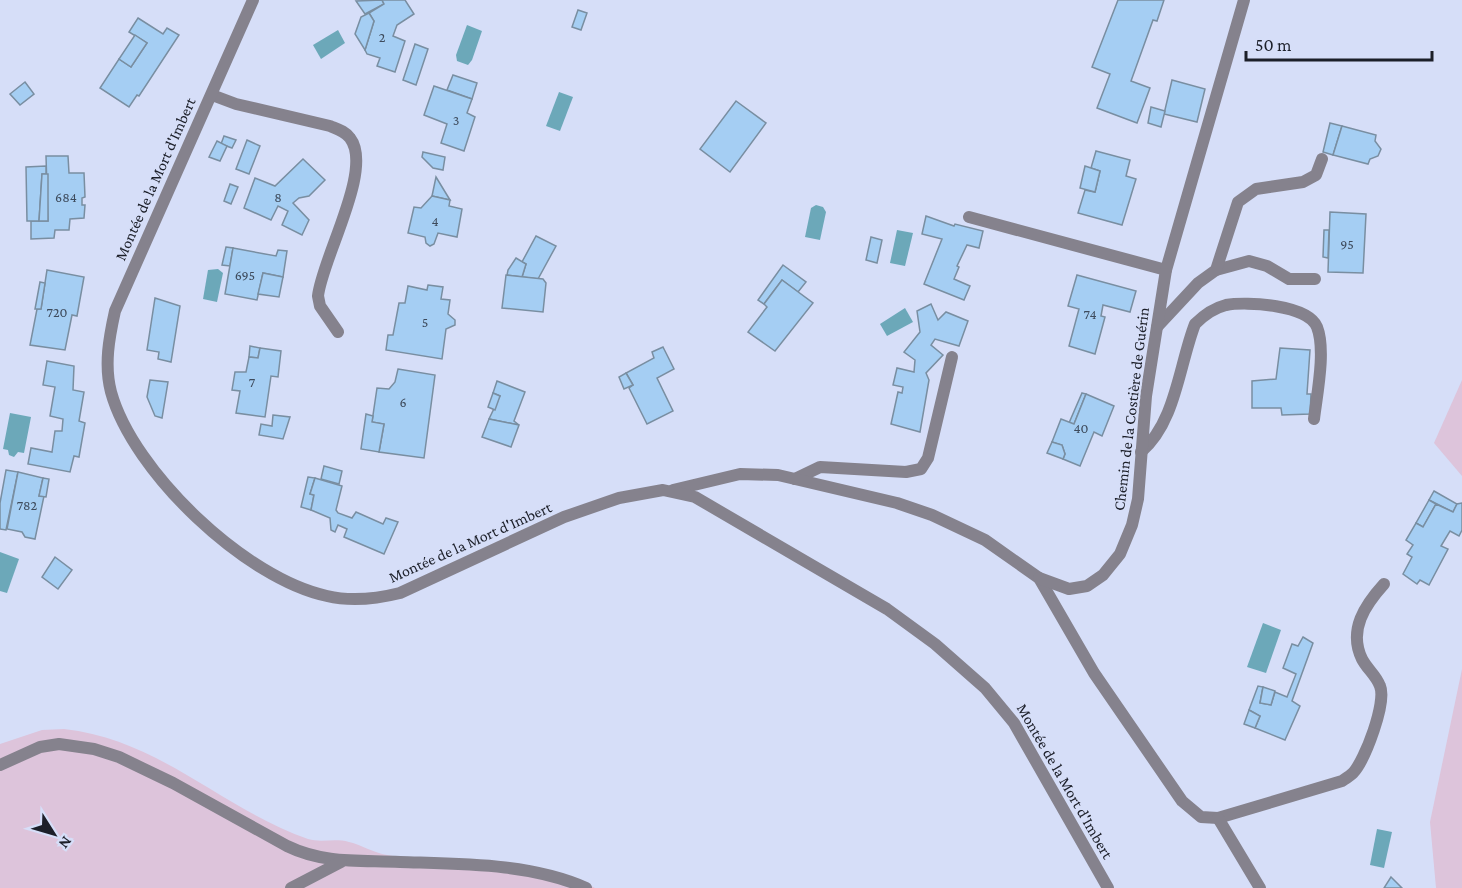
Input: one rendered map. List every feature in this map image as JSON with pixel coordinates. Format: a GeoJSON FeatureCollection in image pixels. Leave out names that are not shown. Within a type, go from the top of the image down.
{"type":"FeatureCollection","features":[{"type":"Feature","properties":{"kind":"street","name":"Montée de la Mort d'Imbert"},"geometry":{"type":"LineString","coordinates":[[253,0],[115,311],[107,357],[111,392],[131,436],[159,477],[192,514],[248,557],[302,588],[328,596],[378,599],[410,589],[564,518],[619,498],[648,491],[673,490],[695,497],[887,609],[970,674],[1014,723],[1108,888]]}},
{"type":"Feature","properties":{"kind":"street","name":"Chemin de la Costière de Guérin"},"geometry":{"type":"LineString","coordinates":[[1039,578],[1069,589],[1078,589],[1103,575],[1120,554],[1132,525],[1138,499],[1146,396],[1166,270],[1244,0]]}},
{"type":"Feature","properties":{"kind":"street"},"geometry":{"type":"LineString","coordinates":[[212,95],[236,104],[330,126],[342,131],[350,138],[355,148],[355,172],[318,296],[320,306],[338,332]]}},
{"type":"Feature","properties":{"kind":"street"},"geometry":{"type":"LineString","coordinates":[[1216,270],[1239,202],[1256,189],[1303,182],[1316,175],[1322,159]]}},
{"type":"Feature","properties":{"kind":"street"},"geometry":{"type":"LineString","coordinates":[[969,218],[1166,270]]}},
{"type":"Feature","properties":{"kind":"street"},"geometry":{"type":"LineString","coordinates":[[1157,327],[1198,283],[1216,270],[1249,261],[1267,266],[1288,279],[1315,279]]}},
{"type":"Feature","properties":{"kind":"street"},"geometry":{"type":"LineString","coordinates":[[1141,452],[1152,443],[1166,414],[1195,324],[1203,316],[1229,305],[1287,308],[1306,314],[1314,321],[1320,345],[1314,419]]}},
{"type":"Feature","properties":{"kind":"street"},"geometry":{"type":"LineString","coordinates":[[795,479],[826,467],[906,472],[921,470],[928,458],[952,357]]}},
{"type":"Feature","properties":{"kind":"street"},"geometry":{"type":"LineString","coordinates":[[673,490],[740,474],[761,473],[897,503],[932,515],[985,540],[1039,578],[1094,673],[1182,801],[1201,817],[1218,818],[1341,781],[1353,773],[1360,763],[1373,730],[1383,696],[1381,686],[1363,661],[1357,645],[1357,629],[1368,602],[1384,584]]}},
{"type":"Feature","properties":{"kind":"street"},"geometry":{"type":"LineString","coordinates":[[0,765],[40,747],[59,744],[94,749],[119,757],[173,783],[295,850],[320,858],[495,868],[538,873],[586,888]]}},
{"type":"Feature","properties":{"kind":"street"},"geometry":{"type":"LineString","coordinates":[[1218,818],[1260,888]]}},
{"type":"Feature","properties":{"kind":"street"},"geometry":{"type":"LineString","coordinates":[[291,888],[343,861]]}},
{"type":"Feature","properties":{"kind":"shaded area"},"geometry":{"type":"Polygon","coordinates":[[[467,25],[482,31],[468,65],[457,61],[456,55],[467,25]]]}},
{"type":"Feature","properties":{"kind":"shaded area"},"geometry":{"type":"Polygon","coordinates":[[[338,30],[345,43],[321,59],[313,45],[338,30]]]}},
{"type":"Feature","properties":{"kind":"shaded area"},"geometry":{"type":"Polygon","coordinates":[[[559,92],[573,97],[560,131],[546,126],[559,92]]]}},
{"type":"Feature","properties":{"kind":"shaded area"},"geometry":{"type":"Polygon","coordinates":[[[816,205],[823,207],[826,212],[820,240],[805,237],[811,208],[816,205]]]}},
{"type":"Feature","properties":{"kind":"shaded area"},"geometry":{"type":"Polygon","coordinates":[[[897,230],[913,233],[905,266],[890,263],[897,230]]]}},
{"type":"Feature","properties":{"kind":"shaded area"},"geometry":{"type":"Polygon","coordinates":[[[218,269],[223,273],[217,302],[203,299],[208,270],[218,269]]]}},
{"type":"Feature","properties":{"kind":"shaded area"},"geometry":{"type":"Polygon","coordinates":[[[905,308],[913,322],[887,336],[880,324],[905,308]]]}},
{"type":"Feature","properties":{"kind":"shaded area"},"geometry":{"type":"Polygon","coordinates":[[[1462,380],[1462,476],[1434,443],[1462,380]]]}},
{"type":"Feature","properties":{"kind":"shaded area"},"geometry":{"type":"Polygon","coordinates":[[[10,413],[31,417],[24,453],[18,452],[14,457],[9,455],[8,450],[3,449],[10,413]]]}},
{"type":"Feature","properties":{"kind":"shaded area"},"geometry":{"type":"Polygon","coordinates":[[[0,552],[19,559],[7,593],[0,591],[0,552]]]}},
{"type":"Feature","properties":{"kind":"shaded area"},"geometry":{"type":"Polygon","coordinates":[[[1263,623],[1281,630],[1266,673],[1247,667],[1263,623]]]}},
{"type":"Feature","properties":{"kind":"shaded area"},"geometry":{"type":"Polygon","coordinates":[[[1462,669],[1462,888],[1436,888],[1430,822],[1462,669]]]}},
{"type":"Feature","properties":{"kind":"shaded area"},"geometry":{"type":"Polygon","coordinates":[[[64,729],[99,736],[131,746],[161,760],[276,826],[308,839],[344,841],[382,854],[435,863],[582,881],[595,888],[0,888],[0,744],[42,730],[64,729]]]}},
{"type":"Feature","properties":{"kind":"shaded area"},"geometry":{"type":"Polygon","coordinates":[[[1377,829],[1392,832],[1384,868],[1370,865],[1377,829]]]}},
{"type":"Feature","properties":{"kind":"building"},"geometry":{"type":"Polygon","coordinates":[[[382,0],[384,4],[365,14],[356,1],[382,0]]]}},
{"type":"Feature","properties":{"kind":"building"},"geometry":{"type":"Polygon","coordinates":[[[382,0],[405,0],[414,14],[397,25],[393,36],[405,41],[395,72],[377,66],[380,58],[367,54],[365,50],[374,21],[369,13],[384,4],[382,0]]]}},
{"type":"Feature","properties":{"kind":"building"},"geometry":{"type":"Polygon","coordinates":[[[1118,0],[1164,0],[1157,21],[1153,20],[1131,81],[1150,88],[1137,123],[1097,108],[1110,74],[1092,67],[1118,0]]]}},
{"type":"Feature","properties":{"kind":"building"},"geometry":{"type":"Polygon","coordinates":[[[578,10],[587,13],[581,30],[572,27],[578,10]]]}},
{"type":"Feature","properties":{"kind":"building"},"geometry":{"type":"Polygon","coordinates":[[[369,13],[374,21],[365,50],[355,34],[361,17],[369,13]]]}},
{"type":"Feature","properties":{"kind":"building"},"geometry":{"type":"Polygon","coordinates":[[[138,18],[163,34],[167,28],[179,35],[139,96],[137,95],[129,107],[100,88],[119,59],[131,67],[147,43],[129,32],[138,18]]]}},
{"type":"Feature","properties":{"kind":"building"},"geometry":{"type":"Polygon","coordinates":[[[135,35],[147,43],[131,67],[119,59],[135,35]]]}},
{"type":"Feature","properties":{"kind":"building"},"geometry":{"type":"Polygon","coordinates":[[[415,44],[428,49],[416,85],[403,80],[415,44]]]}},
{"type":"Feature","properties":{"kind":"building"},"geometry":{"type":"Polygon","coordinates":[[[453,75],[477,83],[472,99],[447,90],[453,75]]]}},
{"type":"Feature","properties":{"kind":"building"},"geometry":{"type":"Polygon","coordinates":[[[1172,80],[1205,89],[1197,122],[1164,114],[1172,80]]]}},
{"type":"Feature","properties":{"kind":"building"},"geometry":{"type":"Polygon","coordinates":[[[25,82],[34,94],[20,105],[10,94],[25,82]]]}},
{"type":"Feature","properties":{"kind":"building"},"geometry":{"type":"Polygon","coordinates":[[[434,86],[472,99],[467,113],[475,117],[464,151],[441,143],[447,124],[424,115],[434,86]]]}},
{"type":"Feature","properties":{"kind":"building"},"geometry":{"type":"Polygon","coordinates":[[[736,101],[766,123],[730,172],[700,149],[736,101]]]}},
{"type":"Feature","properties":{"kind":"building"},"geometry":{"type":"Polygon","coordinates":[[[1151,107],[1165,111],[1161,127],[1148,123],[1151,107]]]}},
{"type":"Feature","properties":{"kind":"building"},"geometry":{"type":"Polygon","coordinates":[[[1330,123],[1342,126],[1333,155],[1323,152],[1330,123]]]}},
{"type":"Feature","properties":{"kind":"building"},"geometry":{"type":"Polygon","coordinates":[[[1342,126],[1376,135],[1375,141],[1381,149],[1378,156],[1370,159],[1368,164],[1333,155],[1342,126]]]}},
{"type":"Feature","properties":{"kind":"building"},"geometry":{"type":"Polygon","coordinates":[[[224,136],[236,140],[232,148],[221,144],[224,136]]]}},
{"type":"Feature","properties":{"kind":"building"},"geometry":{"type":"Polygon","coordinates":[[[247,140],[260,146],[249,174],[236,169],[247,140]]]}},
{"type":"Feature","properties":{"kind":"building"},"geometry":{"type":"Polygon","coordinates":[[[217,141],[227,146],[220,161],[209,157],[217,141]]]}},
{"type":"Feature","properties":{"kind":"building"},"geometry":{"type":"Polygon","coordinates":[[[1096,151],[1130,160],[1126,176],[1136,179],[1122,225],[1078,213],[1085,190],[1095,192],[1100,171],[1091,168],[1096,151]]]}},
{"type":"Feature","properties":{"kind":"building"},"geometry":{"type":"Polygon","coordinates":[[[423,152],[445,157],[443,170],[433,168],[422,157],[423,152]]]}},
{"type":"Feature","properties":{"kind":"building"},"geometry":{"type":"Polygon","coordinates":[[[46,156],[68,156],[69,173],[84,173],[85,197],[82,198],[82,205],[85,205],[84,218],[70,219],[69,230],[55,230],[54,238],[31,239],[31,221],[48,221],[46,156]]]}},
{"type":"Feature","properties":{"kind":"building"},"geometry":{"type":"Polygon","coordinates":[[[303,159],[325,180],[309,196],[299,198],[293,203],[309,220],[302,235],[282,225],[288,211],[278,206],[271,220],[244,208],[255,178],[275,186],[303,159]]]}},
{"type":"Feature","properties":{"kind":"building"},"geometry":{"type":"Polygon","coordinates":[[[46,166],[46,174],[42,174],[39,221],[27,221],[26,167],[46,166]]]}},
{"type":"Feature","properties":{"kind":"building"},"geometry":{"type":"Polygon","coordinates":[[[1085,166],[1100,171],[1095,192],[1080,188],[1085,166]]]}},
{"type":"Feature","properties":{"kind":"building"},"geometry":{"type":"Polygon","coordinates":[[[42,174],[48,174],[48,221],[39,221],[42,174]]]}},
{"type":"Feature","properties":{"kind":"building"},"geometry":{"type":"Polygon","coordinates":[[[436,177],[450,200],[432,196],[436,177]]]}},
{"type":"Feature","properties":{"kind":"building"},"geometry":{"type":"Polygon","coordinates":[[[230,184],[238,187],[231,204],[224,201],[230,184]]]}},
{"type":"Feature","properties":{"kind":"building"},"geometry":{"type":"Polygon","coordinates":[[[432,196],[450,200],[449,206],[462,209],[457,237],[438,233],[434,244],[430,246],[426,243],[425,237],[408,233],[414,207],[421,208],[432,196]]]}},
{"type":"Feature","properties":{"kind":"building"},"geometry":{"type":"Polygon","coordinates":[[[1330,212],[1366,214],[1363,273],[1328,272],[1330,212]]]}},
{"type":"Feature","properties":{"kind":"building"},"geometry":{"type":"Polygon","coordinates":[[[926,216],[954,226],[955,224],[983,231],[979,248],[967,245],[957,266],[959,267],[954,279],[970,286],[964,300],[924,284],[942,239],[922,234],[926,216]]]}},
{"type":"Feature","properties":{"kind":"building"},"geometry":{"type":"Polygon","coordinates":[[[1324,230],[1329,230],[1328,258],[1323,257],[1324,230]]]}},
{"type":"Feature","properties":{"kind":"building"},"geometry":{"type":"Polygon","coordinates":[[[536,236],[556,246],[538,279],[522,277],[526,264],[522,262],[536,236]]]}},
{"type":"Feature","properties":{"kind":"building"},"geometry":{"type":"Polygon","coordinates":[[[871,237],[882,240],[877,263],[866,260],[871,237]]]}},
{"type":"Feature","properties":{"kind":"building"},"geometry":{"type":"Polygon","coordinates":[[[226,247],[233,248],[230,266],[222,265],[226,247]]]}},
{"type":"Feature","properties":{"kind":"building"},"geometry":{"type":"Polygon","coordinates":[[[233,248],[276,256],[278,250],[287,251],[283,277],[263,273],[257,300],[225,294],[233,248]]]}},
{"type":"Feature","properties":{"kind":"building"},"geometry":{"type":"Polygon","coordinates":[[[516,258],[526,264],[522,277],[507,275],[516,258]]]}},
{"type":"Feature","properties":{"kind":"building"},"geometry":{"type":"Polygon","coordinates":[[[783,265],[806,282],[798,292],[782,280],[764,304],[758,300],[783,265]]]}},
{"type":"Feature","properties":{"kind":"building"},"geometry":{"type":"Polygon","coordinates":[[[47,270],[84,277],[77,316],[72,315],[65,350],[30,345],[37,309],[41,309],[47,270]]]}},
{"type":"Feature","properties":{"kind":"building"},"geometry":{"type":"Polygon","coordinates":[[[263,273],[283,277],[279,297],[258,294],[263,273]]]}},
{"type":"Feature","properties":{"kind":"building"},"geometry":{"type":"Polygon","coordinates":[[[506,275],[543,279],[546,283],[543,312],[502,308],[506,275]]]}},
{"type":"Feature","properties":{"kind":"building"},"geometry":{"type":"Polygon","coordinates":[[[1077,275],[1136,291],[1130,312],[1103,305],[1101,316],[1105,317],[1095,354],[1069,346],[1079,309],[1068,306],[1077,275]]]}},
{"type":"Feature","properties":{"kind":"building"},"geometry":{"type":"Polygon","coordinates":[[[782,280],[813,303],[775,351],[748,332],[767,307],[764,304],[782,280]]]}},
{"type":"Feature","properties":{"kind":"building"},"geometry":{"type":"Polygon","coordinates":[[[40,282],[45,283],[41,309],[35,309],[40,282]]]}},
{"type":"Feature","properties":{"kind":"building"},"geometry":{"type":"Polygon","coordinates":[[[428,285],[443,287],[441,299],[450,300],[448,314],[455,320],[455,325],[446,329],[442,359],[386,350],[388,335],[393,335],[399,303],[405,303],[408,286],[427,290],[428,285]]]}},
{"type":"Feature","properties":{"kind":"building"},"geometry":{"type":"Polygon","coordinates":[[[155,298],[180,306],[171,362],[158,359],[159,352],[147,350],[155,298]]]}},
{"type":"Feature","properties":{"kind":"building"},"geometry":{"type":"Polygon","coordinates":[[[931,304],[938,320],[946,312],[968,321],[959,346],[935,339],[931,345],[943,355],[926,373],[929,380],[920,432],[891,424],[898,392],[902,393],[903,387],[893,385],[897,368],[914,372],[915,360],[904,352],[920,332],[917,311],[931,304]]]}},
{"type":"Feature","properties":{"kind":"building"},"geometry":{"type":"Polygon","coordinates":[[[250,346],[260,348],[258,358],[249,357],[250,346]]]}},
{"type":"Feature","properties":{"kind":"building"},"geometry":{"type":"Polygon","coordinates":[[[663,347],[674,369],[657,378],[673,411],[647,424],[629,388],[633,385],[626,373],[654,358],[652,352],[663,347]]]}},
{"type":"Feature","properties":{"kind":"building"},"geometry":{"type":"Polygon","coordinates":[[[260,348],[281,351],[278,377],[271,376],[265,417],[236,413],[240,391],[232,390],[235,372],[246,372],[249,357],[258,358],[260,348]]]}},
{"type":"Feature","properties":{"kind":"building"},"geometry":{"type":"Polygon","coordinates":[[[1280,348],[1310,350],[1307,394],[1311,394],[1310,414],[1282,415],[1281,408],[1252,408],[1252,381],[1276,379],[1280,348]]]}},
{"type":"Feature","properties":{"kind":"building"},"geometry":{"type":"Polygon","coordinates":[[[47,361],[74,366],[73,390],[84,392],[79,421],[85,423],[79,457],[74,456],[70,472],[28,464],[31,448],[52,452],[55,431],[62,431],[63,419],[50,416],[55,387],[43,385],[47,361]]]}},
{"type":"Feature","properties":{"kind":"building"},"geometry":{"type":"Polygon","coordinates":[[[398,369],[435,375],[424,458],[379,452],[384,424],[372,422],[377,388],[389,389],[395,382],[398,369]]]}},
{"type":"Feature","properties":{"kind":"building"},"geometry":{"type":"Polygon","coordinates":[[[626,373],[633,385],[624,389],[619,377],[626,373]]]}},
{"type":"Feature","properties":{"kind":"building"},"geometry":{"type":"Polygon","coordinates":[[[150,380],[168,382],[162,418],[155,416],[147,397],[150,380]]]}},
{"type":"Feature","properties":{"kind":"building"},"geometry":{"type":"Polygon","coordinates":[[[497,381],[525,392],[514,421],[519,425],[489,419],[500,396],[493,393],[497,381]]]}},
{"type":"Feature","properties":{"kind":"building"},"geometry":{"type":"Polygon","coordinates":[[[493,393],[500,396],[495,410],[488,407],[493,393]]]}},
{"type":"Feature","properties":{"kind":"building"},"geometry":{"type":"Polygon","coordinates":[[[1082,393],[1086,394],[1074,424],[1069,423],[1082,393]]]}},
{"type":"Feature","properties":{"kind":"building"},"geometry":{"type":"Polygon","coordinates":[[[1086,394],[1114,406],[1102,436],[1094,432],[1080,466],[1063,459],[1065,454],[1062,445],[1052,442],[1061,419],[1074,424],[1086,394]]]}},
{"type":"Feature","properties":{"kind":"building"},"geometry":{"type":"Polygon","coordinates":[[[366,414],[373,416],[372,422],[384,424],[379,452],[361,449],[366,414]]]}},
{"type":"Feature","properties":{"kind":"building"},"geometry":{"type":"Polygon","coordinates":[[[273,415],[290,417],[283,439],[259,435],[261,424],[272,426],[273,415]]]}},
{"type":"Feature","properties":{"kind":"building"},"geometry":{"type":"Polygon","coordinates":[[[489,419],[519,425],[511,447],[482,437],[489,419]]]}},
{"type":"Feature","properties":{"kind":"building"},"geometry":{"type":"Polygon","coordinates":[[[1052,442],[1062,445],[1065,454],[1063,459],[1047,453],[1052,442]]]}},
{"type":"Feature","properties":{"kind":"building"},"geometry":{"type":"Polygon","coordinates":[[[324,466],[342,471],[339,484],[321,479],[324,466]]]}},
{"type":"Feature","properties":{"kind":"building"},"geometry":{"type":"Polygon","coordinates":[[[6,470],[18,472],[6,530],[0,529],[0,503],[6,470]]]}},
{"type":"Feature","properties":{"kind":"building"},"geometry":{"type":"Polygon","coordinates":[[[18,472],[43,478],[39,496],[44,496],[35,539],[25,537],[22,532],[7,529],[18,472]]]}},
{"type":"Feature","properties":{"kind":"building"},"geometry":{"type":"Polygon","coordinates":[[[308,477],[315,478],[310,494],[314,495],[311,510],[301,507],[308,477]]]}},
{"type":"Feature","properties":{"kind":"building"},"geometry":{"type":"Polygon","coordinates":[[[43,478],[49,479],[46,497],[39,496],[43,478]]]}},
{"type":"Feature","properties":{"kind":"building"},"geometry":{"type":"Polygon","coordinates":[[[315,478],[342,486],[336,510],[338,513],[352,518],[356,512],[383,524],[386,518],[398,522],[384,554],[344,537],[347,529],[338,525],[335,532],[331,530],[330,518],[311,510],[314,495],[310,494],[315,478]]]}},
{"type":"Feature","properties":{"kind":"building"},"geometry":{"type":"Polygon","coordinates":[[[1434,491],[1457,504],[1453,512],[1429,500],[1434,491]]]}},
{"type":"Feature","properties":{"kind":"building"},"geometry":{"type":"Polygon","coordinates":[[[1429,500],[1436,504],[1423,527],[1416,523],[1429,500]]]}},
{"type":"Feature","properties":{"kind":"building"},"geometry":{"type":"Polygon","coordinates":[[[1462,503],[1462,530],[1459,536],[1450,531],[1441,546],[1448,549],[1429,585],[1420,580],[1417,584],[1403,574],[1412,557],[1407,554],[1413,545],[1406,540],[1416,523],[1423,527],[1436,504],[1453,512],[1457,504],[1462,503]]]}},
{"type":"Feature","properties":{"kind":"building"},"geometry":{"type":"Polygon","coordinates":[[[55,557],[72,570],[58,589],[42,577],[55,557]]]}},
{"type":"Feature","properties":{"kind":"building"},"geometry":{"type":"Polygon","coordinates":[[[1303,637],[1313,643],[1292,701],[1300,706],[1285,740],[1255,728],[1260,716],[1249,710],[1258,686],[1263,687],[1260,703],[1271,705],[1275,692],[1287,697],[1296,674],[1283,668],[1292,644],[1298,646],[1303,637]]]}},
{"type":"Feature","properties":{"kind":"building"},"geometry":{"type":"Polygon","coordinates":[[[1263,687],[1275,691],[1271,705],[1260,703],[1263,687]]]}},
{"type":"Feature","properties":{"kind":"building"},"geometry":{"type":"Polygon","coordinates":[[[1249,710],[1260,716],[1255,728],[1244,724],[1249,710]]]}},
{"type":"Feature","properties":{"kind":"building"},"geometry":{"type":"Polygon","coordinates":[[[1391,877],[1402,888],[1384,888],[1391,877]]]}}]}
